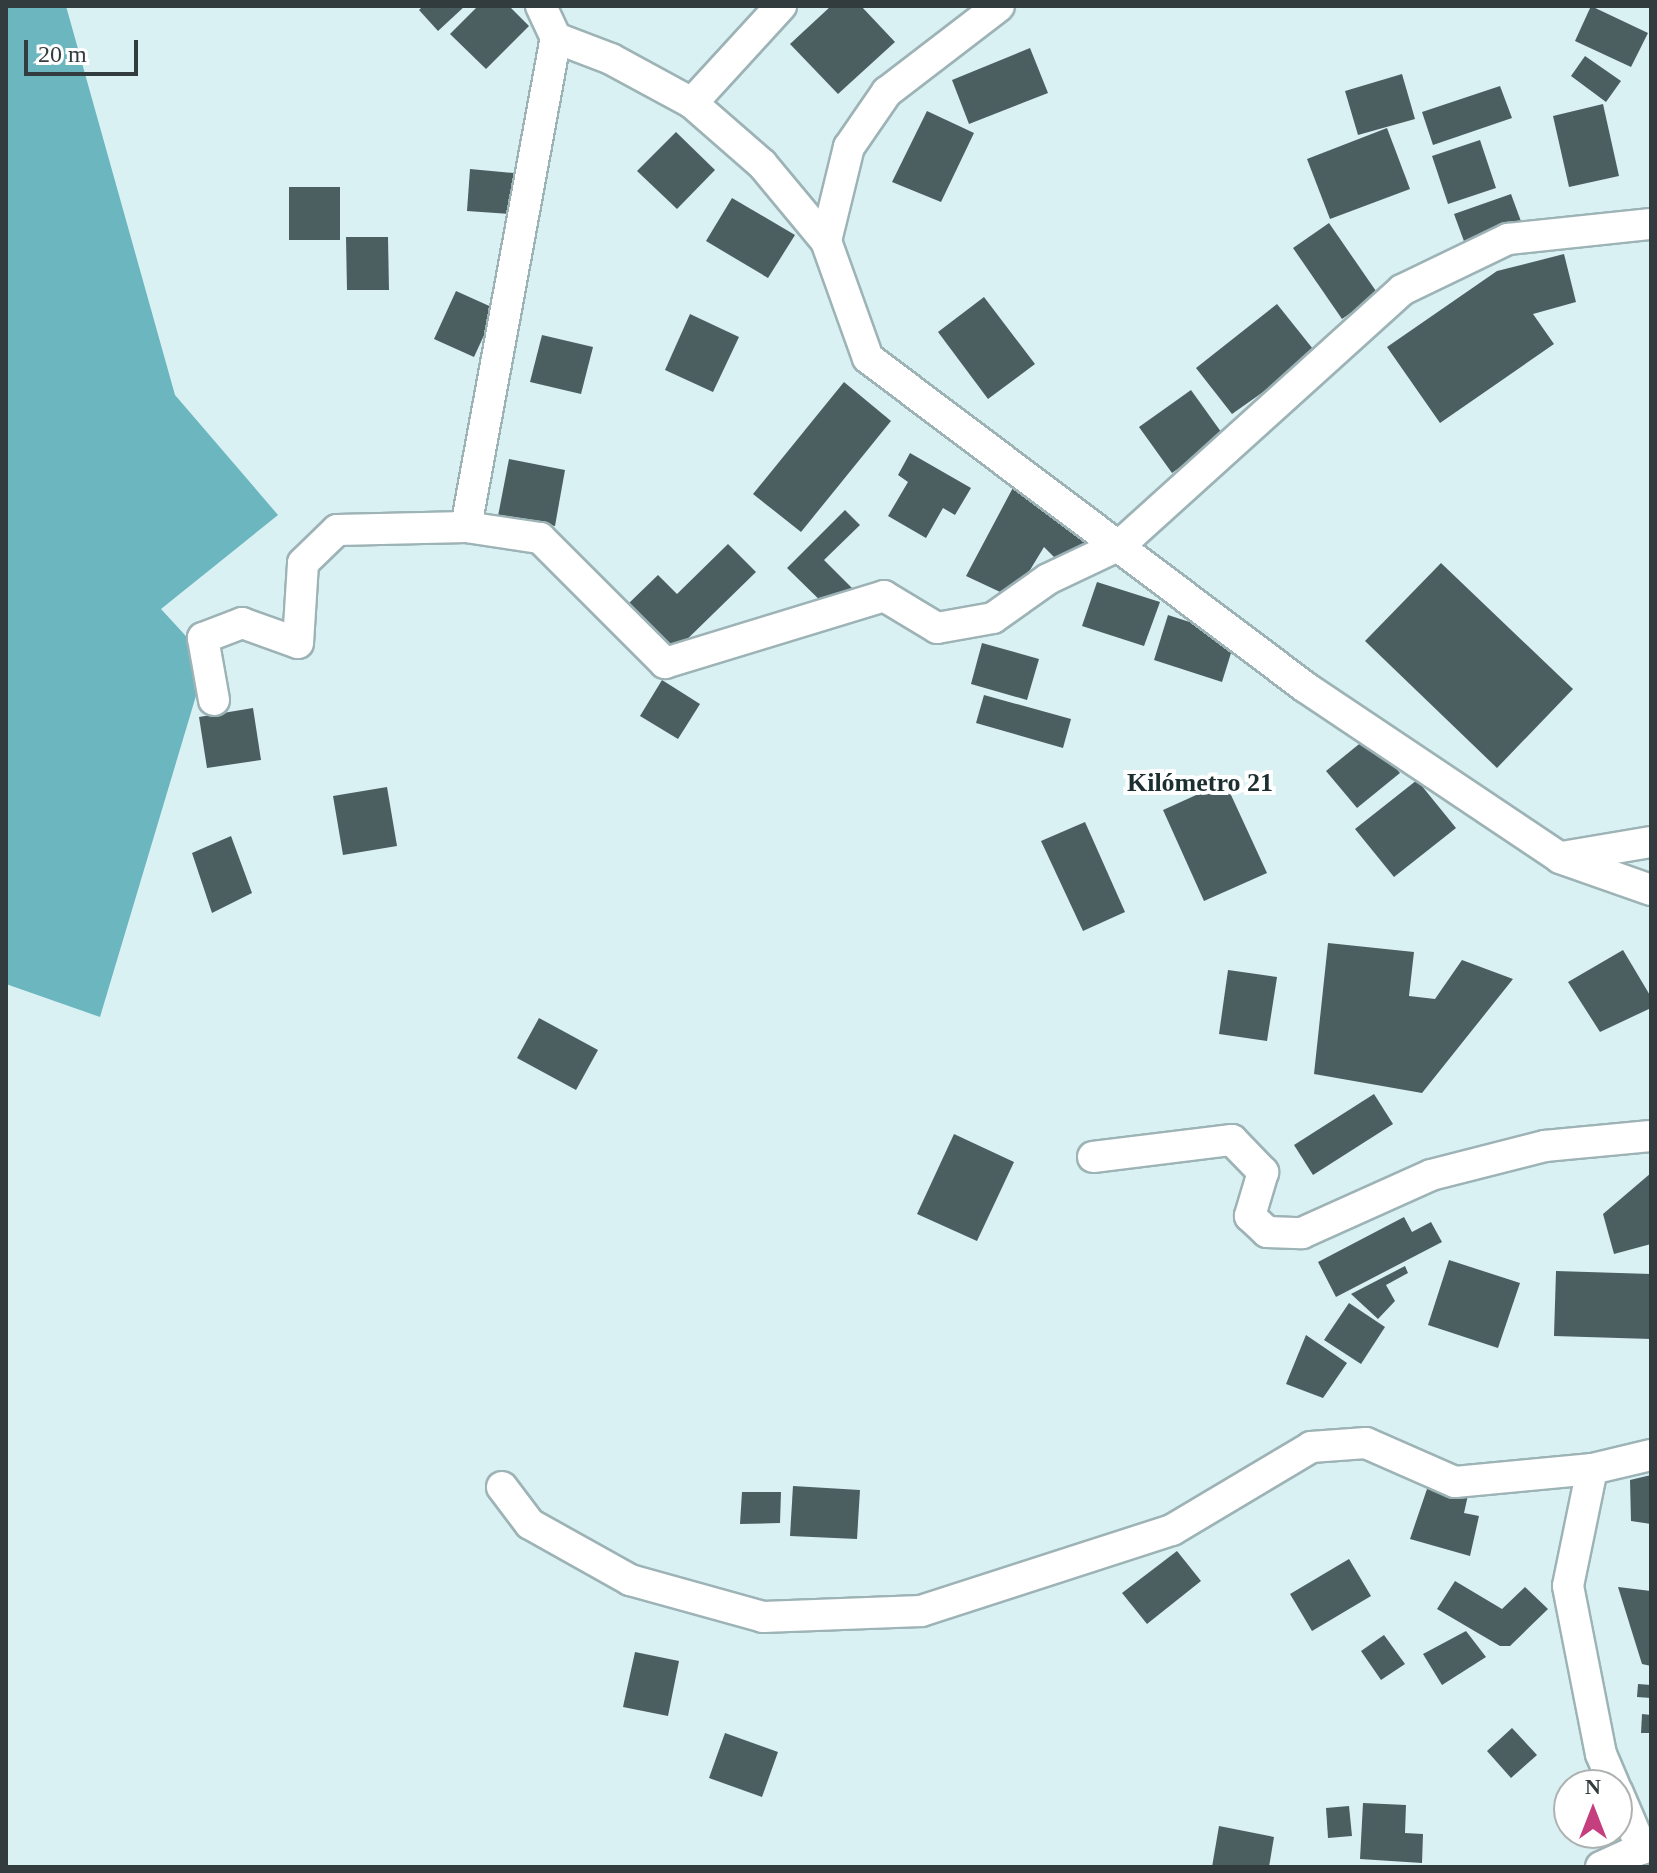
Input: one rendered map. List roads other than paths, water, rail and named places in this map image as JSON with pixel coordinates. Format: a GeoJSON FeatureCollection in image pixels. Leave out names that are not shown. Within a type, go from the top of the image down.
{"type":"FeatureCollection","features":[{"type":"Feature","properties":{"kind":"street"},"geometry":{"type":"LineString","coordinates":[[466,527],[556,38],[541,6]]}},
{"type":"Feature","properties":{"kind":"street"},"geometry":{"type":"LineString","coordinates":[[692,103],[781,6]]}},
{"type":"Feature","properties":{"kind":"street"},"geometry":{"type":"LineString","coordinates":[[826,241],[849,147],[887,92],[999,6]]}},
{"type":"Feature","properties":{"kind":"street"},"geometry":{"type":"LineString","coordinates":[[556,38],[611,59],[692,103],[762,164],[826,241],[868,358],[1305,687],[1560,858],[1651,890]]}},
{"type":"Feature","properties":{"kind":"street"},"geometry":{"type":"LineString","coordinates":[[214,700],[203,638],[242,623],[298,643],[303,563],[337,530],[466,527],[540,538],[665,663],[884,596],[937,628],[993,618],[1048,579],[1120,545],[1402,290],[1508,239],[1651,224]]}},
{"type":"Feature","properties":{"kind":"street"},"geometry":{"type":"LineString","coordinates":[[1560,858],[1651,842]]}},
{"type":"Feature","properties":{"kind":"street"},"geometry":{"type":"LineString","coordinates":[[1093,1157],[1232,1140],[1263,1172],[1250,1216],[1267,1232],[1302,1233],[1431,1175],[1545,1146],[1651,1136]]}},
{"type":"Feature","properties":{"kind":"street"},"geometry":{"type":"LineString","coordinates":[[502,1487],[530,1524],[630,1580],[763,1617],[921,1611],[1172,1530],[1311,1447],[1366,1443],[1455,1482],[1592,1469],[1651,1455]]}},
{"type":"Feature","properties":{"kind":"street"},"geometry":{"type":"LineString","coordinates":[[1592,1469],[1568,1586],[1601,1754],[1607,1769]]}},
{"type":"Feature","properties":{"kind":"street"},"geometry":{"type":"LineString","coordinates":[[1601,1867],[1646,1846],[1633,1821]]}},
{"type":"Feature","properties":{"kind":"district","name":"Kilómetro 21"},"geometry":{"type":"Point","coordinates":[1200,783]}}]}
